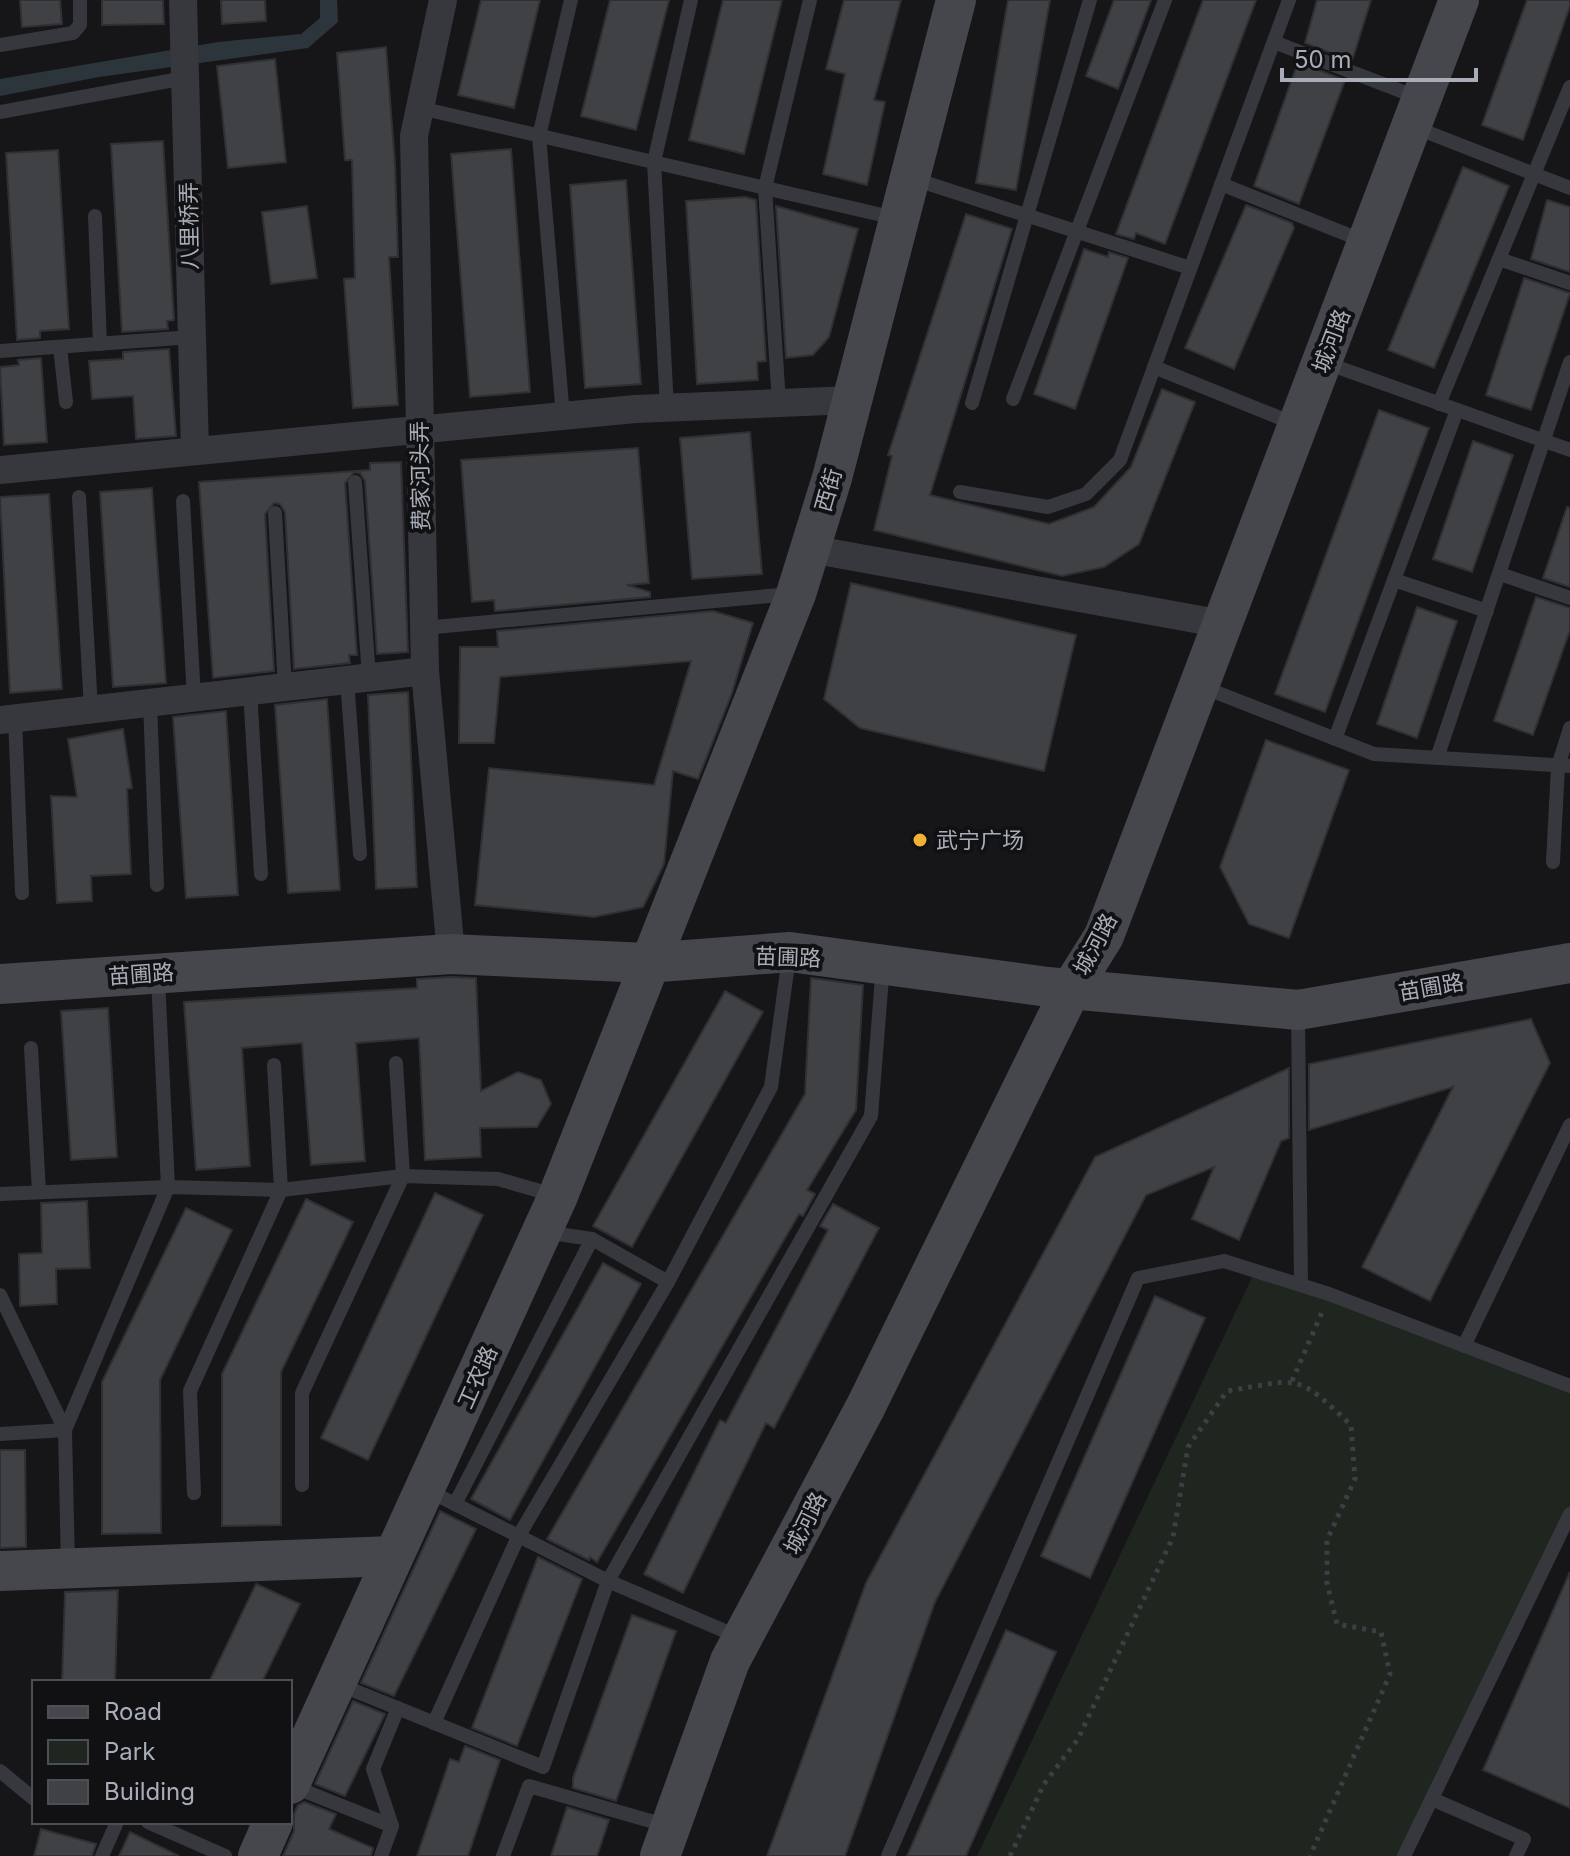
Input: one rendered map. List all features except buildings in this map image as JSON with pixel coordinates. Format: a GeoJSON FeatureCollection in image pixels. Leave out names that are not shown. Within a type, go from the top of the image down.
{"type":"FeatureCollection","features":[{"type":"Feature","properties":{"kind":"street","name":"八里桥弄"},"geometry":{"type":"LineString","coordinates":[[183,0],[195,451]]}},
{"type":"Feature","properties":{"kind":"street","name":"费家河头弄"},"geometry":{"type":"LineString","coordinates":[[443,0],[414,136],[425,671],[451,954]]}},
{"type":"Feature","properties":{"kind":"street","name":"西街"},"geometry":{"type":"LineString","coordinates":[[647,963],[796,594],[852,400],[956,0]]}},
{"type":"Feature","properties":{"kind":"street","name":"城河路"},"geometry":{"type":"LineString","coordinates":[[666,1841],[730,1661],[745,1639],[866,1406],[1071,989],[1104,936],[1459,0]]}},
{"type":"Feature","properties":{"kind":"street"},"geometry":{"type":"LineString","coordinates":[[0,470],[563,416],[852,400]]}},
{"type":"Feature","properties":{"kind":"street"},"geometry":{"type":"LineString","coordinates":[[810,549],[1223,624]]}},
{"type":"Feature","properties":{"kind":"street"},"geometry":{"type":"LineString","coordinates":[[7,719],[425,671]]}},
{"type":"Feature","properties":{"kind":"street","name":"苗圃路"},"geometry":{"type":"LineString","coordinates":[[0,984],[451,954],[647,963],[790,952],[1071,989],[1298,1010],[1570,963]]}},
{"type":"Feature","properties":{"kind":"street","name":"工农路"},"geometry":{"type":"LineString","coordinates":[[292,1780],[393,1556],[441,1497],[647,963]]}},
{"type":"Feature","properties":{"kind":"street"},"geometry":{"type":"LineString","coordinates":[[0,1571],[393,1556]]}},
{"type":"Feature","properties":{"kind":"street"},"geometry":{"type":"LineString","coordinates":[[258,1856],[272,1824]]}},
{"type":"Feature","properties":{"kind":"lane"},"geometry":{"type":"LineString","coordinates":[[0,45],[73,33],[80,25],[80,0]]}},
{"type":"Feature","properties":{"kind":"lane"},"geometry":{"type":"LineString","coordinates":[[563,416],[539,136],[571,0]]}},
{"type":"Feature","properties":{"kind":"lane"},"geometry":{"type":"LineString","coordinates":[[667,408],[654,162],[691,0]]}},
{"type":"Feature","properties":{"kind":"lane"},"geometry":{"type":"LineString","coordinates":[[779,403],[765,188],[810,0]]}},
{"type":"Feature","properties":{"kind":"lane"},"geometry":{"type":"LineString","coordinates":[[972,403],[1090,0]]}},
{"type":"Feature","properties":{"kind":"lane"},"geometry":{"type":"LineString","coordinates":[[1013,399],[1165,0]]}},
{"type":"Feature","properties":{"kind":"lane"},"geometry":{"type":"LineString","coordinates":[[960,492],[1048,507],[1086,494],[1120,460],[1289,0]]}},
{"type":"Feature","properties":{"kind":"lane"},"geometry":{"type":"LineString","coordinates":[[1274,42],[1534,174],[1570,188]]}},
{"type":"Feature","properties":{"kind":"lane"},"geometry":{"type":"LineString","coordinates":[[0,112],[185,78]]}},
{"type":"Feature","properties":{"kind":"lane"},"geometry":{"type":"LineString","coordinates":[[1439,404],[1570,87]]}},
{"type":"Feature","properties":{"kind":"lane"},"geometry":{"type":"LineString","coordinates":[[420,108],[899,219]]}},
{"type":"Feature","properties":{"kind":"lane"},"geometry":{"type":"LineString","coordinates":[[910,178],[1190,268]]}},
{"type":"Feature","properties":{"kind":"lane"},"geometry":{"type":"LineString","coordinates":[[1221,184],[1368,243]]}},
{"type":"Feature","properties":{"kind":"lane"},"geometry":{"type":"LineString","coordinates":[[95,216],[100,344]]}},
{"type":"Feature","properties":{"kind":"lane"},"geometry":{"type":"LineString","coordinates":[[1499,259],[1570,283]]}},
{"type":"Feature","properties":{"kind":"lane"},"geometry":{"type":"LineString","coordinates":[[0,351],[192,337]]}},
{"type":"Feature","properties":{"kind":"lane"},"geometry":{"type":"LineString","coordinates":[[60,347],[66,402]]}},
{"type":"Feature","properties":{"kind":"lane"},"geometry":{"type":"LineString","coordinates":[[1322,362],[1570,450]]}},
{"type":"Feature","properties":{"kind":"lane"},"geometry":{"type":"LineString","coordinates":[[1437,758],[1570,362]]}},
{"type":"Feature","properties":{"kind":"lane"},"geometry":{"type":"LineString","coordinates":[[1154,367],[1298,425]]}},
{"type":"Feature","properties":{"kind":"lane"},"geometry":{"type":"LineString","coordinates":[[1335,739],[1457,410]]}},
{"type":"Feature","properties":{"kind":"lane"},"geometry":{"type":"LineString","coordinates":[[355,482],[360,854]]}},
{"type":"Feature","properties":{"kind":"lane"},"geometry":{"type":"LineString","coordinates":[[79,497],[91,709]]}},
{"type":"Feature","properties":{"kind":"lane"},"geometry":{"type":"LineString","coordinates":[[183,501],[194,698]]}},
{"type":"Feature","properties":{"kind":"lane"},"geometry":{"type":"LineString","coordinates":[[275,513],[285,687]]}},
{"type":"Feature","properties":{"kind":"lane"},"geometry":{"type":"LineString","coordinates":[[1500,574],[1570,598]]}},
{"type":"Feature","properties":{"kind":"lane"},"geometry":{"type":"LineString","coordinates":[[1394,580],[1487,611]]}},
{"type":"Feature","properties":{"kind":"lane"},"geometry":{"type":"LineString","coordinates":[[424,628],[796,594]]}},
{"type":"Feature","properties":{"kind":"lane"},"geometry":{"type":"LineString","coordinates":[[1199,686],[1374,754],[1564,766]]}},
{"type":"Feature","properties":{"kind":"lane"},"geometry":{"type":"LineString","coordinates":[[250,691],[261,874]]}},
{"type":"Feature","properties":{"kind":"lane"},"geometry":{"type":"LineString","coordinates":[[150,703],[157,885]]}},
{"type":"Feature","properties":{"kind":"lane"},"geometry":{"type":"LineString","coordinates":[[7,719],[22,893]]}},
{"type":"Feature","properties":{"kind":"lane"},"geometry":{"type":"LineString","coordinates":[[1553,862],[1570,728]]}},
{"type":"Feature","properties":{"kind":"lane"},"geometry":{"type":"LineString","coordinates":[[434,1723],[518,1537],[668,1282],[771,1087],[790,952]]}},
{"type":"Feature","properties":{"kind":"lane"},"geometry":{"type":"LineString","coordinates":[[335,1683],[543,1767],[608,1581],[871,1116],[883,965]]}},
{"type":"Feature","properties":{"kind":"lane"},"geometry":{"type":"LineString","coordinates":[[68,1568],[65,1430],[168,1187],[158,973]]}},
{"type":"Feature","properties":{"kind":"lane"},"geometry":{"type":"LineString","coordinates":[[1298,1010],[1301,1285]]}},
{"type":"Feature","properties":{"kind":"lane"},"geometry":{"type":"LineString","coordinates":[[31,1048],[39,1192]]}},
{"type":"Feature","properties":{"kind":"lane"},"geometry":{"type":"LineString","coordinates":[[302,1485],[302,1393],[403,1176],[396,1063]]}},
{"type":"Feature","properties":{"kind":"lane"},"geometry":{"type":"LineString","coordinates":[[194,1493],[190,1391],[281,1190],[274,1065]]}},
{"type":"Feature","properties":{"kind":"lane"},"geometry":{"type":"LineString","coordinates":[[1464,1346],[1570,1125]]}},
{"type":"Feature","properties":{"kind":"lane"},"geometry":{"type":"LineString","coordinates":[[0,1194],[168,1187],[281,1190],[403,1176],[498,1179],[558,1196]]}},
{"type":"Feature","properties":{"kind":"lane"},"geometry":{"type":"LineString","coordinates":[[542,1231],[592,1239],[668,1282]]}},
{"type":"Feature","properties":{"kind":"lane"},"geometry":{"type":"LineString","coordinates":[[592,1239],[441,1497],[608,1581],[745,1639]]}},
{"type":"Feature","properties":{"kind":"lane"},"geometry":{"type":"LineString","coordinates":[[888,1856],[1138,1278],[1224,1261],[1329,1294],[1570,1386]]}},
{"type":"Feature","properties":{"kind":"lane"},"geometry":{"type":"LineString","coordinates":[[0,1295],[65,1430]]}},
{"type":"Feature","properties":{"kind":"lane"},"geometry":{"type":"LineString","coordinates":[[0,1434],[65,1430]]}},
{"type":"Feature","properties":{"kind":"lane"},"geometry":{"type":"LineString","coordinates":[[1404,1856],[1570,1514]]}},
{"type":"Feature","properties":{"kind":"lane"},"geometry":{"type":"LineString","coordinates":[[381,1856],[392,1826],[373,1769],[398,1708]]}},
{"type":"Feature","properties":{"kind":"lane"},"geometry":{"type":"LineString","coordinates":[[0,1771],[32,1797]]}},
{"type":"Feature","properties":{"kind":"lane"},"geometry":{"type":"LineString","coordinates":[[292,1786],[392,1826]]}},
{"type":"Feature","properties":{"kind":"lane"},"geometry":{"type":"LineString","coordinates":[[503,1856],[529,1786],[666,1841]]}},
{"type":"Feature","properties":{"kind":"lane"},"geometry":{"type":"LineString","coordinates":[[1432,1799],[1524,1839],[1516,1856]]}},
{"type":"Feature","properties":{"kind":"lane"},"geometry":{"type":"LineString","coordinates":[[102,1856],[116,1824]]}},
{"type":"Feature","properties":{"kind":"lane"},"geometry":{"type":"LineString","coordinates":[[153,1824],[225,1856]]}},
{"type":"Feature","properties":{"kind":"path"},"geometry":{"type":"LineString","coordinates":[[1292,1381],[1329,1294]]}},
{"type":"Feature","properties":{"kind":"path"},"geometry":{"type":"LineString","coordinates":[[1010,1856],[1044,1784],[1078,1739],[1173,1537],[1188,1447],[1227,1391],[1292,1381],[1311,1387],[1351,1425],[1355,1479],[1327,1540],[1327,1583],[1337,1624],[1381,1632],[1390,1674],[1310,1856]]}},
{"type":"Feature","properties":{"kind":"green space"},"geometry":{"type":"Polygon","coordinates":[[[1255,1271],[1570,1386],[1570,1514],[1404,1856],[977,1856],[1255,1271]]]}},
{"type":"Feature","properties":{"kind":"shaded area"},"geometry":{"type":"Polygon","coordinates":[[[320,0],[337,0],[338,22],[308,48],[99,77],[0,96],[0,79],[218,42],[301,34],[320,18],[320,0]]]}},
{"type":"Feature","properties":{"kind":"place","name":"武宁广场"},"geometry":{"type":"Point","coordinates":[920,840]}}]}
